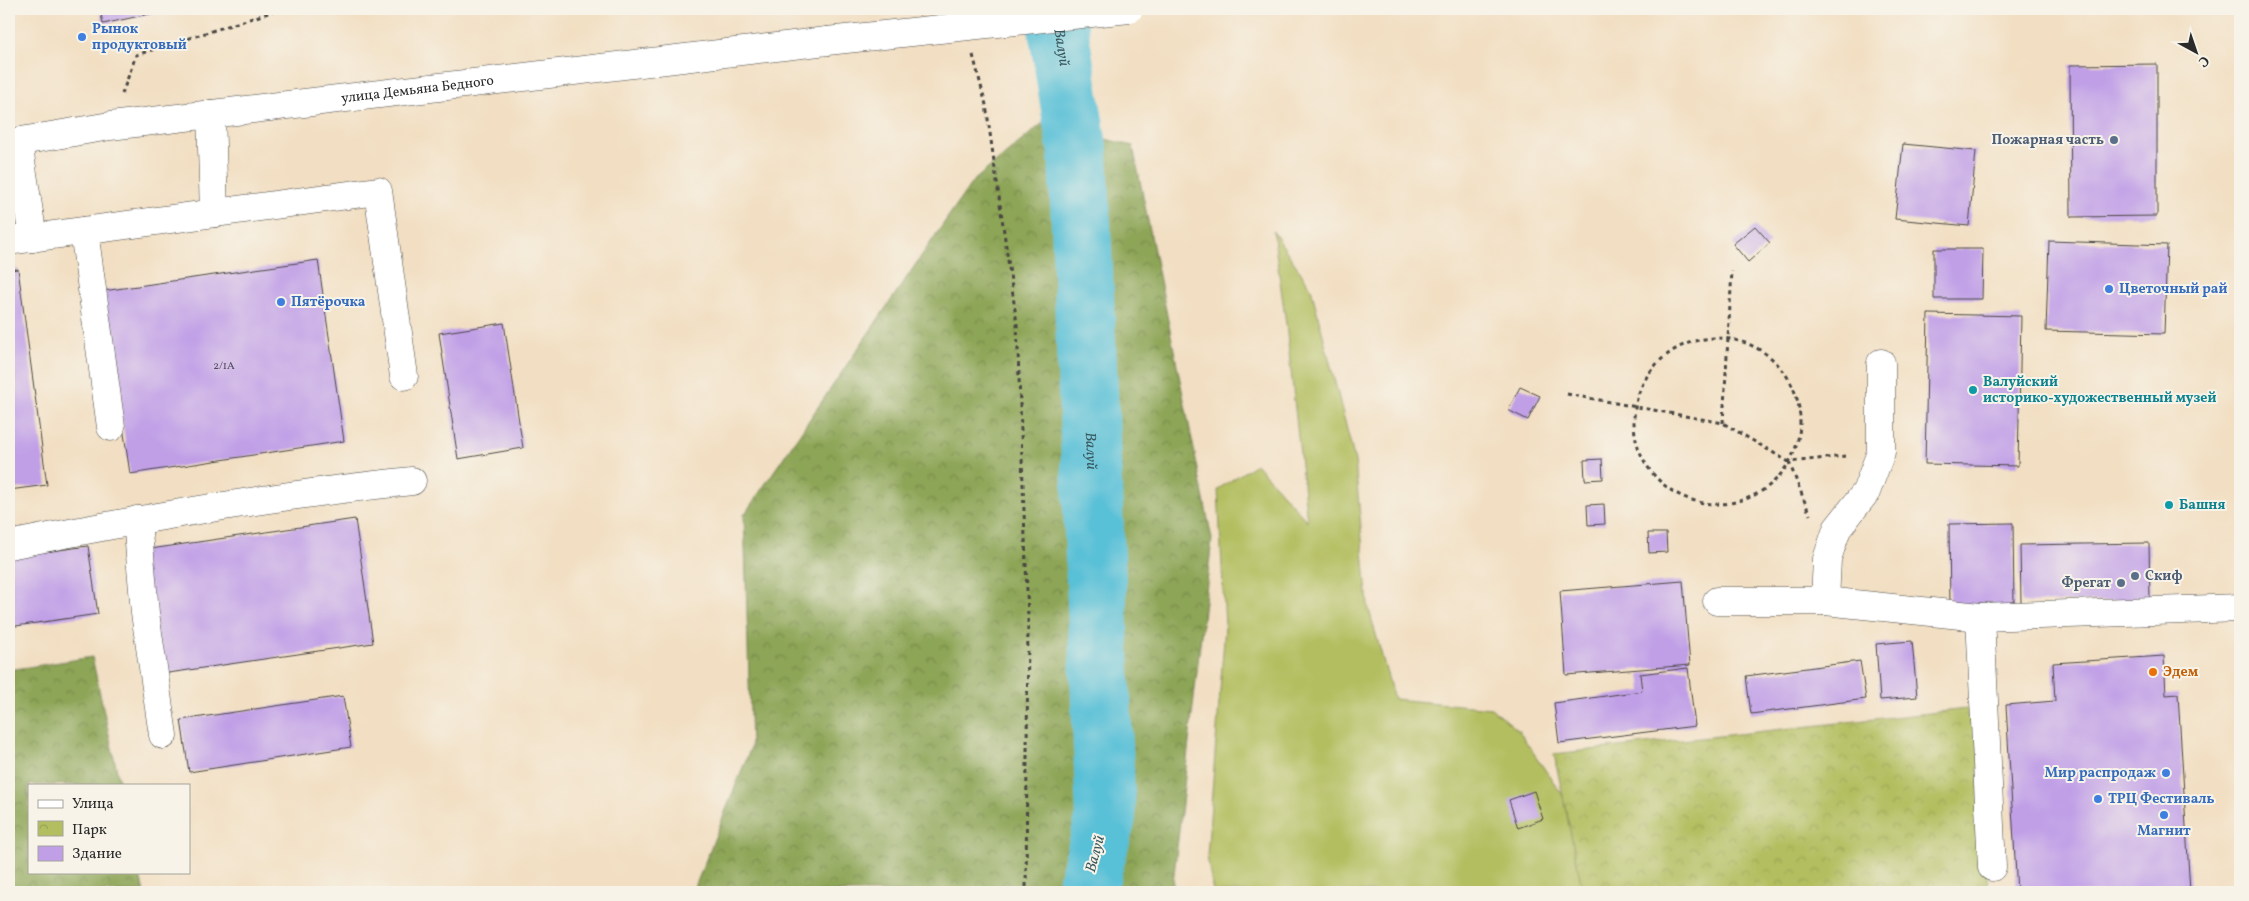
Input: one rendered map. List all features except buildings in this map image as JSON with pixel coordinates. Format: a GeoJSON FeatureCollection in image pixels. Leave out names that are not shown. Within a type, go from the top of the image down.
{"type":"FeatureCollection","features":[{"type":"Feature","properties":{"kind":"main road","name":"улица Демьяна Бедного"},"geometry":{"type":"LineString","coordinates":[[13,142],[110,126],[827,41],[1129,9]]}},
{"type":"Feature","properties":{"kind":"main road"},"geometry":{"type":"LineString","coordinates":[[211,114],[214,213]]}},
{"type":"Feature","properties":{"kind":"main road"},"geometry":{"type":"LineString","coordinates":[[13,142],[21,240],[378,191],[404,376]]}},
{"type":"Feature","properties":{"kind":"main road"},"geometry":{"type":"LineString","coordinates":[[84,231],[111,427]]}},
{"type":"Feature","properties":{"kind":"main road"},"geometry":{"type":"LineString","coordinates":[[1825,601],[1827,559],[1837,529],[1866,492],[1881,452],[1881,364]]}},
{"type":"Feature","properties":{"kind":"main road"},"geometry":{"type":"LineString","coordinates":[[9,545],[137,520],[331,490],[412,481]]}},
{"type":"Feature","properties":{"kind":"main road"},"geometry":{"type":"LineString","coordinates":[[137,520],[145,613],[162,735]]}},
{"type":"Feature","properties":{"kind":"main road"},"geometry":{"type":"LineString","coordinates":[[1717,601],[1825,601],[1980,616],[2240,608]]}},
{"type":"Feature","properties":{"kind":"main road"},"geometry":{"type":"LineString","coordinates":[[1980,616],[1992,867]]}},
{"type":"Feature","properties":{"kind":"path"},"geometry":{"type":"LineString","coordinates":[[110,126],[136,55],[281,9]]}},
{"type":"Feature","properties":{"kind":"path"},"geometry":{"type":"LineString","coordinates":[[971,47],[986,105],[1017,324],[1028,618],[1026,892]]}},
{"type":"Feature","properties":{"kind":"path"},"geometry":{"type":"LineString","coordinates":[[1723,423],[1732,271]]}},
{"type":"Feature","properties":{"kind":"path"},"geometry":{"type":"LineString","coordinates":[[1708,338],[1728,338],[1747,343],[1764,351],[1789,378],[1797,396],[1801,414],[1800,434],[1789,462],[1770,486],[1753,496],[1734,503],[1713,504],[1694,501],[1675,493],[1659,481],[1646,464],[1637,445],[1634,425],[1636,407],[1642,385],[1654,367],[1669,353],[1688,343],[1708,338]]}},
{"type":"Feature","properties":{"kind":"path"},"geometry":{"type":"LineString","coordinates":[[1567,394],[1723,423],[1789,462],[1881,452]]}},
{"type":"Feature","properties":{"kind":"path"},"geometry":{"type":"LineString","coordinates":[[1789,462],[1827,559]]}},
{"type":"Feature","properties":{"kind":"green space"},"geometry":{"type":"Polygon","coordinates":[[[1043,123],[1133,146],[1212,539],[1172,892],[693,892],[751,747],[744,515],[972,182],[1043,123]]]}},
{"type":"Feature","properties":{"kind":"green space"},"geometry":{"type":"Polygon","coordinates":[[[1273,231],[1311,288],[1355,461],[1368,606],[1394,699],[1491,708],[1518,730],[1565,799],[1591,892],[1213,892],[1207,856],[1225,627],[1218,489],[1256,464],[1307,521],[1286,324],[1273,231]]]}},
{"type":"Feature","properties":{"kind":"green space"},"geometry":{"type":"Polygon","coordinates":[[[92,657],[120,784],[28,784],[28,874],[140,874],[144,892],[9,892],[9,670],[92,657]]]}},
{"type":"Feature","properties":{"kind":"green space"},"geometry":{"type":"Polygon","coordinates":[[[1976,708],[1988,892],[1583,892],[1554,754],[1976,708]]]}},
{"type":"Feature","properties":{"kind":"waterway","name":"Валуй"},"geometry":{"type":"LineString","coordinates":[[1055,9],[1078,153],[1106,817],[1086,892]]}},
{"type":"Feature","properties":{"kind":"place","name":"Рынок продуктовый"},"geometry":{"type":"Point","coordinates":[82,37]}},
{"type":"Feature","properties":{"kind":"place","name":"Пожарная часть"},"geometry":{"type":"Point","coordinates":[2114,140]}},
{"type":"Feature","properties":{"kind":"place","name":"Цветочный рай"},"geometry":{"type":"Point","coordinates":[2109,289]}},
{"type":"Feature","properties":{"kind":"place","name":"Пятёрочка"},"geometry":{"type":"Point","coordinates":[281,302]}},
{"type":"Feature","properties":{"kind":"place","name":"Валуйский историко-художественный музей"},"geometry":{"type":"Point","coordinates":[1973,390]}},
{"type":"Feature","properties":{"kind":"place","name":"Башня"},"geometry":{"type":"Point","coordinates":[2169,505]}},
{"type":"Feature","properties":{"kind":"place","name":"Скиф"},"geometry":{"type":"Point","coordinates":[2135,576]}},
{"type":"Feature","properties":{"kind":"place","name":"Фрегат"},"geometry":{"type":"Point","coordinates":[2121,583]}},
{"type":"Feature","properties":{"kind":"place","name":"Эдем"},"geometry":{"type":"Point","coordinates":[2153,672]}},
{"type":"Feature","properties":{"kind":"place","name":"Мир распродаж"},"geometry":{"type":"Point","coordinates":[2166,773]}},
{"type":"Feature","properties":{"kind":"place","name":"ТРЦ Фестиваль"},"geometry":{"type":"Point","coordinates":[2098,799]}},
{"type":"Feature","properties":{"kind":"place","name":"Магнит"},"geometry":{"type":"Point","coordinates":[2164,815]}}]}
